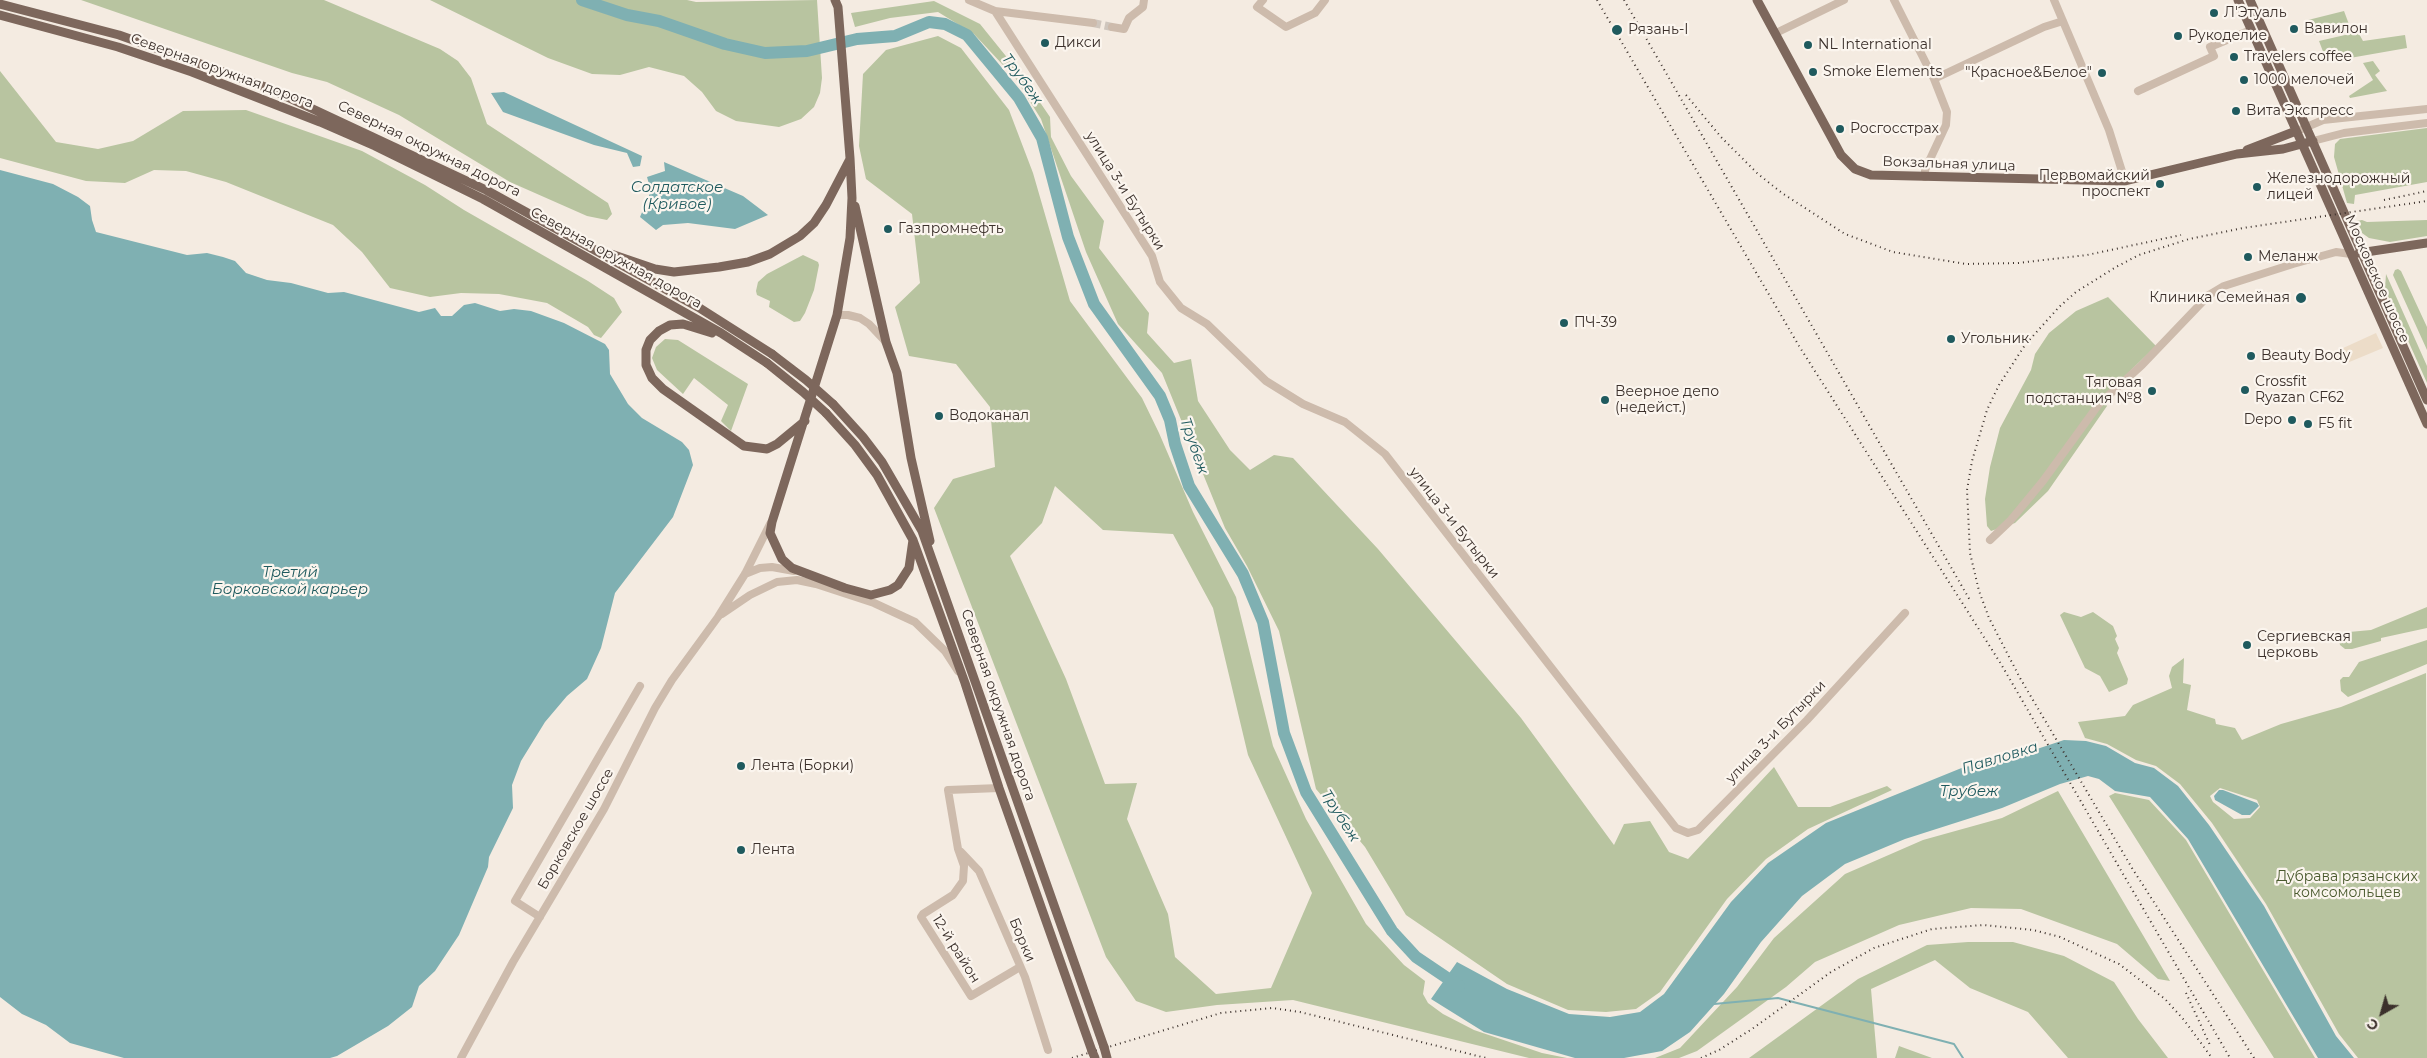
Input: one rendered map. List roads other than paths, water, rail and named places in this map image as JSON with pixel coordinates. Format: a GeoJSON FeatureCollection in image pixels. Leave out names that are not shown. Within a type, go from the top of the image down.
{"type":"FeatureCollection","features":[{"type":"Feature","properties":{"kind":"main road","name":"Вокзальная улица"},"geometry":{"type":"LineString","coordinates":[[1757,0],[1836,148],[1855,169],[1871,175],[2125,181],[2237,154],[2284,149],[2313,141]]}},
{"type":"Feature","properties":{"kind":"main road"},"geometry":{"type":"LineString","coordinates":[[2238,0],[2301,144]]}},
{"type":"Feature","properties":{"kind":"main road"},"geometry":{"type":"LineString","coordinates":[[2250,0],[2307,127]]}},
{"type":"Feature","properties":{"kind":"main road"},"geometry":{"type":"LineString","coordinates":[[836,3],[850,158],[852,198],[850,238],[837,315],[770,533],[782,558],[792,568],[806,575],[861,593],[871,594],[885,592],[898,584],[904,577],[911,559],[913,540]]}},
{"type":"Feature","properties":{"kind":"main road","name":"Северная окружная дорога"},"geometry":{"type":"LineString","coordinates":[[0,4],[119,35],[268,88],[450,172],[595,249],[706,312],[772,354],[833,404],[863,437],[896,484],[922,531],[1108,1058]]}},
{"type":"Feature","properties":{"kind":"main road","name":"Северная оружная дорога"},"geometry":{"type":"LineString","coordinates":[[0,15],[118,47],[183,69],[266,100],[359,139],[483,199],[737,343],[767,363]]}},
{"type":"Feature","properties":{"kind":"main road","name":"Московское шоссе"},"geometry":{"type":"LineString","coordinates":[[2307,127],[2427,400]]}},
{"type":"Feature","properties":{"kind":"main road","name":"Вокзальная улица"},"geometry":{"type":"LineString","coordinates":[[2237,154],[2296,131]]}},
{"type":"Feature","properties":{"kind":"main road","name":"Московское шоссе"},"geometry":{"type":"LineString","coordinates":[[2301,144],[2427,424]]}},
{"type":"Feature","properties":{"kind":"main road"},"geometry":{"type":"LineString","coordinates":[[595,249],[655,269],[674,272],[719,268],[748,262],[786,246],[814,223],[826,205],[850,158]]}},
{"type":"Feature","properties":{"kind":"main road"},"geometry":{"type":"LineString","coordinates":[[852,198],[886,342],[897,373],[911,458],[927,522],[932,557]]}},
{"type":"Feature","properties":{"kind":"main road"},"geometry":{"type":"LineString","coordinates":[[2351,254],[2427,243]]}},
{"type":"Feature","properties":{"kind":"main road"},"geometry":{"type":"LineString","coordinates":[[737,343],[693,326],[670,325],[659,331],[650,340],[646,350],[646,365],[652,378],[663,389],[744,446],[755,448],[772,446],[805,420]]}},
{"type":"Feature","properties":{"kind":"main road","name":"Северная окружная дорога"},"geometry":{"type":"LineString","coordinates":[[767,363],[826,413],[855,445],[877,475],[913,540],[965,682],[999,788],[1093,1054]]}},
{"type":"Feature","properties":{"kind":"street"},"geometry":{"type":"LineString","coordinates":[[969,0],[995,11],[1090,23]]}},
{"type":"Feature","properties":{"kind":"street"},"geometry":{"type":"LineString","coordinates":[[1263,0],[1257,7],[1286,27],[1315,13],[1325,0]]}},
{"type":"Feature","properties":{"kind":"street"},"geometry":{"type":"LineString","coordinates":[[1776,33],[1844,0]]}},
{"type":"Feature","properties":{"kind":"street"},"geometry":{"type":"LineString","coordinates":[[1894,0],[1934,79],[1947,112],[1946,124],[1925,170],[1925,177]]}},
{"type":"Feature","properties":{"kind":"street"},"geometry":{"type":"LineString","coordinates":[[2054,0],[2109,130],[2125,181]]}},
{"type":"Feature","properties":{"kind":"street"},"geometry":{"type":"LineString","coordinates":[[1112,27],[1124,30],[1129,18],[1144,4]]}},
{"type":"Feature","properties":{"kind":"street","name":"улица 3-и Бутырки"},"geometry":{"type":"LineString","coordinates":[[995,11],[1152,256],[1160,282],[1181,308],[1207,324],[1266,381],[1303,404],[1345,422],[1385,454],[1676,828],[1688,834],[1698,830],[1807,720],[1905,613]]}},
{"type":"Feature","properties":{"kind":"street"},"geometry":{"type":"LineString","coordinates":[[1934,79],[2044,27],[2063,21]]}},
{"type":"Feature","properties":{"kind":"street"},"geometry":{"type":"LineString","coordinates":[[2138,91],[2214,56],[2210,47],[2251,30]]}},
{"type":"Feature","properties":{"kind":"street","name":"Вокзальная улица"},"geometry":{"type":"LineString","coordinates":[[2296,131],[2323,120],[2427,109]]}},
{"type":"Feature","properties":{"kind":"street","name":"Вокзальная улица"},"geometry":{"type":"LineString","coordinates":[[2313,141],[2344,133],[2427,123]]}},
{"type":"Feature","properties":{"kind":"street"},"geometry":{"type":"LineString","coordinates":[[1990,540],[2010,521],[2043,481],[2099,404],[2142,365],[2209,295],[2224,286],[2293,264],[2336,252],[2351,254]]}},
{"type":"Feature","properties":{"kind":"street"},"geometry":{"type":"LineString","coordinates":[[837,315],[860,318],[869,324],[886,342]]}},
{"type":"Feature","properties":{"kind":"street"},"geometry":{"type":"LineString","coordinates":[[718,617],[745,574],[772,522]]}},
{"type":"Feature","properties":{"kind":"street"},"geometry":{"type":"LineString","coordinates":[[745,574],[760,568],[772,567],[784,568],[806,575]]}},
{"type":"Feature","properties":{"kind":"street"},"geometry":{"type":"LineString","coordinates":[[718,617],[745,597],[777,582],[797,580],[816,584],[874,603],[915,622],[945,651],[965,682]]}},
{"type":"Feature","properties":{"kind":"street","name":"Борковское шоссе"},"geometry":{"type":"LineString","coordinates":[[461,1058],[540,917],[604,809],[655,708],[672,680],[718,617]]}},
{"type":"Feature","properties":{"kind":"street"},"geometry":{"type":"LineString","coordinates":[[540,917],[514,901],[640,686]]}},
{"type":"Feature","properties":{"kind":"street"},"geometry":{"type":"LineString","coordinates":[[958,849],[948,790],[999,788]]}},
{"type":"Feature","properties":{"kind":"street","name":"12-й район"},"geometry":{"type":"LineString","coordinates":[[958,849],[964,873],[959,889],[923,914],[922,921],[971,996],[1020,967]]}},
{"type":"Feature","properties":{"kind":"street","name":"Борки"},"geometry":{"type":"LineString","coordinates":[[958,849],[979,871],[1020,967],[1048,1050]]}},
{"type":"Feature","properties":{"kind":"water"},"geometry":{"type":"Polygon","coordinates":[[[504,92],[642,156],[640,166],[633,167],[627,153],[594,145],[503,112],[491,93],[504,92]]]}},
{"type":"Feature","properties":{"kind":"water","name":"Солдатское (Кривое)"},"geometry":{"type":"Polygon","coordinates":[[[664,162],[743,196],[768,215],[735,229],[688,223],[663,225],[656,230],[640,217],[651,191],[647,177],[665,171],[664,162]]]}},
{"type":"Feature","properties":{"kind":"water","name":"Третий Борковской карьер"},"geometry":{"type":"Polygon","coordinates":[[[0,170],[53,184],[78,197],[90,206],[96,232],[187,255],[207,253],[223,257],[235,261],[246,273],[267,280],[291,283],[328,293],[344,292],[419,312],[435,308],[441,316],[452,316],[464,305],[475,303],[500,311],[514,309],[531,311],[564,323],[605,344],[609,350],[610,374],[628,404],[642,418],[682,442],[689,450],[693,465],[673,517],[615,593],[601,648],[587,679],[567,696],[545,722],[521,761],[512,785],[513,808],[489,857],[488,867],[459,935],[435,971],[419,986],[412,1007],[388,1026],[337,1056],[330,1058],[124,1058],[70,1043],[46,1025],[22,1014],[0,997],[0,170]]]}},
{"type":"Feature","properties":{"kind":"water","name":"Трубеж"},"geometry":{"type":"Polygon","coordinates":[[[2064,740],[2086,741],[2106,746],[2135,763],[2154,768],[2178,786],[2209,825],[2264,906],[2336,1036],[2354,1058],[2318,1058],[2188,839],[2150,797],[2115,791],[2099,779],[2088,776],[2060,784],[2002,808],[1905,839],[1845,864],[1802,896],[1761,942],[1724,994],[1690,1032],[1662,1051],[1624,1058],[1575,1058],[1484,1032],[1431,999],[1457,962],[1507,989],[1569,1014],[1610,1017],[1640,1012],[1664,994],[1731,902],[1768,863],[1826,823],[1964,767],[1998,762],[2064,740]]]}},
{"type":"Feature","properties":{"kind":"water"},"geometry":{"type":"Polygon","coordinates":[[[2219,790],[2257,803],[2259,806],[2250,815],[2242,815],[2215,800],[2214,796],[2219,790]]]}},
{"type":"Feature","properties":{"kind":"waterway","name":"Трубеж"},"geometry":{"type":"LineString","coordinates":[[582,0],[627,15],[659,21],[725,44],[765,53],[807,51],[857,39],[895,36],[929,22],[945,24],[967,35],[1019,98],[1042,138],[1068,237],[1094,304],[1160,396],[1170,420],[1175,444],[1189,486],[1243,574],[1263,622],[1284,733],[1306,792],[1392,931],[1416,957],[1459,986]]}},
{"type":"Feature","properties":{"kind":"waterway"},"geometry":{"type":"LineString","coordinates":[[1714,1004],[1778,998],[1954,1044],[1963,1058]]}},
{"type":"Feature","properties":{"kind":"tunnel"},"geometry":{"type":"LineString","coordinates":[[1093,23],[1112,27]]}},
{"type":"Feature","properties":{"kind":"railway"},"geometry":{"type":"LineString","coordinates":[[1597,0],[1799,346],[2001,664],[2230,1058]]}},
{"type":"Feature","properties":{"kind":"railway"},"geometry":{"type":"LineString","coordinates":[[1624,0],[1971,602]]}},
{"type":"Feature","properties":{"kind":"railway"},"geometry":{"type":"LineString","coordinates":[[1686,95],[1721,137],[1758,174],[1782,193],[1845,234],[1893,252],[1966,264],[2018,263],[2087,255],[2181,235]]}},
{"type":"Feature","properties":{"kind":"railway"},"geometry":{"type":"LineString","coordinates":[[2384,200],[2427,191]]}},
{"type":"Feature","properties":{"kind":"railway"},"geometry":{"type":"LineString","coordinates":[[2254,1058],[2132,868],[2020,678],[1989,618],[1979,591],[1970,553],[1967,490],[1972,461],[1987,410],[1999,385],[2025,345],[2059,307],[2076,292],[2116,267],[2139,255],[2189,239],[2243,228],[2427,201]]}},
{"type":"Feature","properties":{"kind":"railway"},"geometry":{"type":"LineString","coordinates":[[1701,1058],[1719,1050],[1752,1029],[1831,972],[1874,948],[1932,929],[1983,925],[2033,930],[2060,937],[2119,964],[2165,999],[2184,1020],[2212,1058]]}},
{"type":"Feature","properties":{"kind":"railway"},"geometry":{"type":"LineString","coordinates":[[2186,993],[2210,1045]]}},
{"type":"Feature","properties":{"kind":"railway"},"geometry":{"type":"LineString","coordinates":[[1072,1058],[1221,1013],[1272,1008],[1300,1012],[1486,1058]]}},
{"type":"Feature","properties":{"kind":"place","name":"Л'Этуаль"},"geometry":{"type":"Point","coordinates":[2214,13]}},
{"type":"Feature","properties":{"kind":"place","name":"Вавилон"},"geometry":{"type":"Point","coordinates":[2294,29]}},
{"type":"Feature","properties":{"kind":"place","name":"Рязань-I"},"geometry":{"type":"Point","coordinates":[1617,30]}},
{"type":"Feature","properties":{"kind":"place","name":"Рукоделие"},"geometry":{"type":"Point","coordinates":[2178,36]}},
{"type":"Feature","properties":{"kind":"place","name":"Дикси"},"geometry":{"type":"Point","coordinates":[1045,43]}},
{"type":"Feature","properties":{"kind":"place","name":"NL International"},"geometry":{"type":"Point","coordinates":[1808,45]}},
{"type":"Feature","properties":{"kind":"place","name":"Travelers coffee"},"geometry":{"type":"Point","coordinates":[2234,57]}},
{"type":"Feature","properties":{"kind":"place","name":"Smoke Elements"},"geometry":{"type":"Point","coordinates":[1813,72]}},
{"type":"Feature","properties":{"kind":"place","name":"\"Красное&Белое\""},"geometry":{"type":"Point","coordinates":[2102,73]}},
{"type":"Feature","properties":{"kind":"place","name":"1000 мелочей"},"geometry":{"type":"Point","coordinates":[2244,80]}},
{"type":"Feature","properties":{"kind":"place","name":"Вита Экспресс"},"geometry":{"type":"Point","coordinates":[2236,111]}},
{"type":"Feature","properties":{"kind":"place","name":"Росгосстрах"},"geometry":{"type":"Point","coordinates":[1840,129]}},
{"type":"Feature","properties":{"kind":"place","name":"Первомайский проспект"},"geometry":{"type":"Point","coordinates":[2160,184]}},
{"type":"Feature","properties":{"kind":"place","name":"Железнодорожный лицей"},"geometry":{"type":"Point","coordinates":[2257,187]}},
{"type":"Feature","properties":{"kind":"place","name":"Газпромнефть"},"geometry":{"type":"Point","coordinates":[888,229]}},
{"type":"Feature","properties":{"kind":"place","name":"Меланж"},"geometry":{"type":"Point","coordinates":[2248,257]}},
{"type":"Feature","properties":{"kind":"place","name":"Клиника Семейная"},"geometry":{"type":"Point","coordinates":[2301,298]}},
{"type":"Feature","properties":{"kind":"place","name":"ПЧ-39"},"geometry":{"type":"Point","coordinates":[1564,323]}},
{"type":"Feature","properties":{"kind":"place","name":"Угольник"},"geometry":{"type":"Point","coordinates":[1951,339]}},
{"type":"Feature","properties":{"kind":"place","name":"Beauty Body"},"geometry":{"type":"Point","coordinates":[2251,356]}},
{"type":"Feature","properties":{"kind":"place","name":"Crossfit Ryazan CF62"},"geometry":{"type":"Point","coordinates":[2245,390]}},
{"type":"Feature","properties":{"kind":"place","name":"Тяговая подстанция №8"},"geometry":{"type":"Point","coordinates":[2152,391]}},
{"type":"Feature","properties":{"kind":"place","name":"Веерное депо (недейст.)"},"geometry":{"type":"Point","coordinates":[1605,400]}},
{"type":"Feature","properties":{"kind":"place","name":"Водоканал"},"geometry":{"type":"Point","coordinates":[939,416]}},
{"type":"Feature","properties":{"kind":"place","name":"Depo"},"geometry":{"type":"Point","coordinates":[2292,420]}},
{"type":"Feature","properties":{"kind":"place","name":"F5 fit"},"geometry":{"type":"Point","coordinates":[2308,424]}},
{"type":"Feature","properties":{"kind":"place","name":"Сергиевская церковь"},"geometry":{"type":"Point","coordinates":[2247,645]}},
{"type":"Feature","properties":{"kind":"place","name":"Лента (Борки)"},"geometry":{"type":"Point","coordinates":[741,766]}},
{"type":"Feature","properties":{"kind":"place","name":"Лента"},"geometry":{"type":"Point","coordinates":[741,850]}},
{"type":"Feature","properties":{"kind":"water label","name":"Павловка"},"geometry":{"type":"Point","coordinates":[2000,758]}},
{"type":"Feature","properties":{"kind":"park label","name":"Дубрава рязанских комсомольцев"},"geometry":{"type":"Point","coordinates":[2347,886]}}]}
